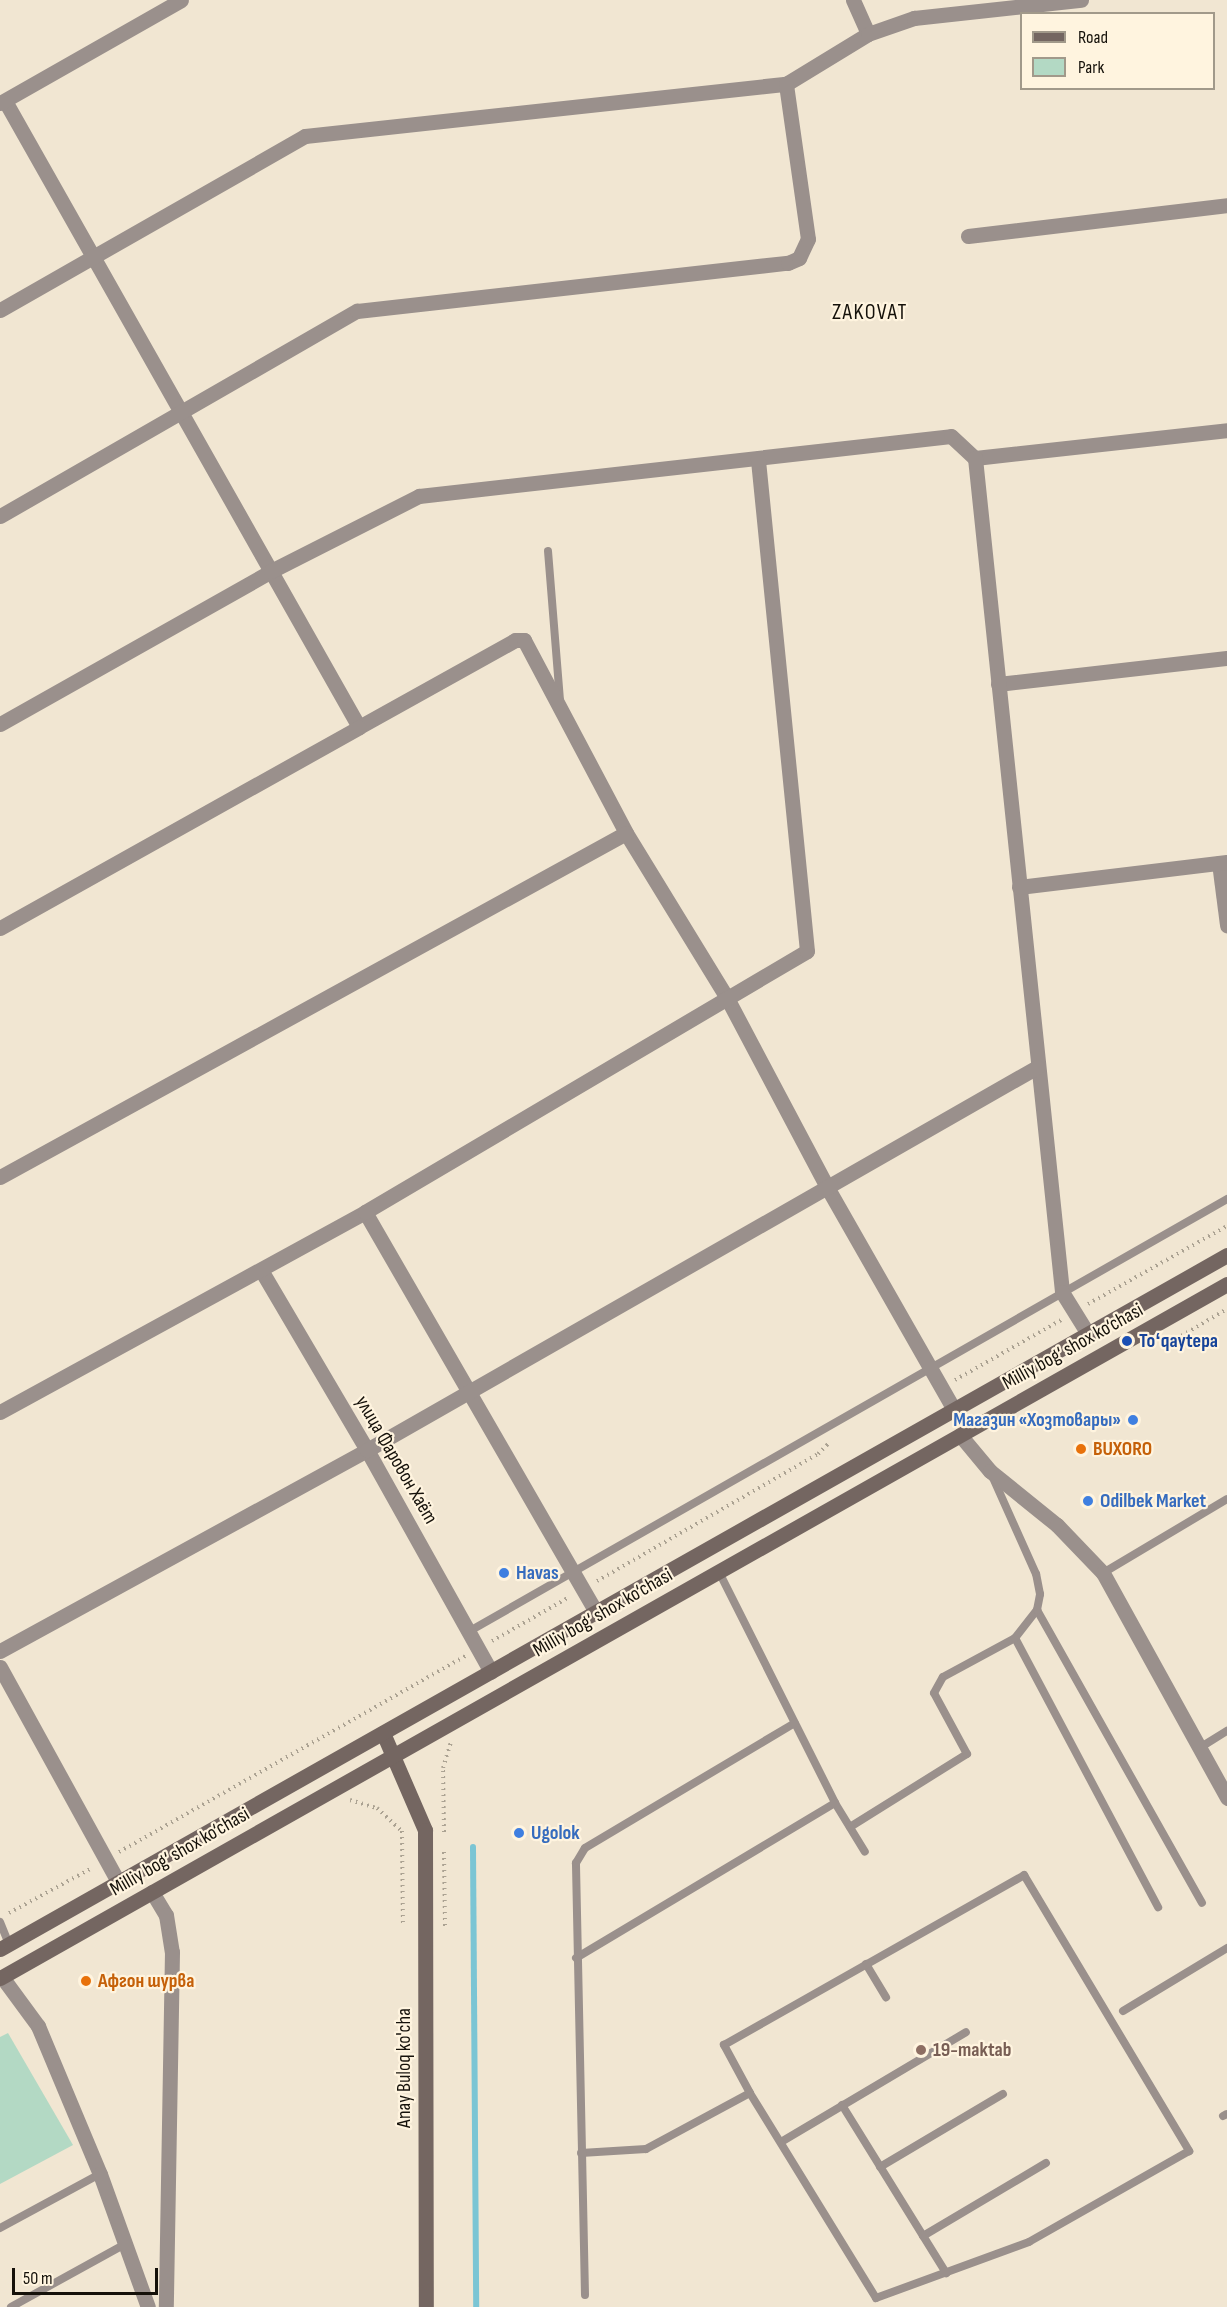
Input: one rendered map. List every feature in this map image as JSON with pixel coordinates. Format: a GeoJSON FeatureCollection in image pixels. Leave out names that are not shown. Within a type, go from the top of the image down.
{"type":"FeatureCollection","features":[{"type":"Feature","properties":{"kind":"main road","name":"Milliy bog‘ shox ko‘chasi"},"geometry":{"type":"LineString","coordinates":[[5,1947],[1227,1255]]}},
{"type":"Feature","properties":{"kind":"main road"},"geometry":{"type":"LineString","coordinates":[[1202,1270],[1221,1287]]}},
{"type":"Feature","properties":{"kind":"main road","name":"Milliy bog‘ shox ko‘chasi"},"geometry":{"type":"LineString","coordinates":[[1,1978],[1221,1287]]}},
{"type":"Feature","properties":{"kind":"main road"},"geometry":{"type":"LineString","coordinates":[[383,1733],[395,1755]]}},
{"type":"Feature","properties":{"kind":"main road","name":"Anay Buloq ko'cha"},"geometry":{"type":"LineString","coordinates":[[395,1755],[425,1830],[426,2307]]}},
{"type":"Feature","properties":{"kind":"street"},"geometry":{"type":"LineString","coordinates":[[181,0],[3,102],[93,256],[359,727]]}},
{"type":"Feature","properties":{"kind":"street"},"geometry":{"type":"LineString","coordinates":[[853,0],[868,34]]}},
{"type":"Feature","properties":{"kind":"street"},"geometry":{"type":"LineString","coordinates":[[0,310],[304,136],[786,84],[868,34],[914,18],[1081,0]]}},
{"type":"Feature","properties":{"kind":"street"},"geometry":{"type":"LineString","coordinates":[[0,516],[182,414],[360,310],[789,263],[799,258],[808,239],[786,84]]}},
{"type":"Feature","properties":{"kind":"street"},"geometry":{"type":"LineString","coordinates":[[968,236],[1227,205]]}},
{"type":"Feature","properties":{"kind":"street"},"geometry":{"type":"LineString","coordinates":[[975,458],[1227,430]]}},
{"type":"Feature","properties":{"kind":"street"},"geometry":{"type":"LineString","coordinates":[[0,724],[271,571],[419,496],[951,436],[975,458],[1062,1292],[1088,1334]]}},
{"type":"Feature","properties":{"kind":"street"},"geometry":{"type":"LineString","coordinates":[[0,1412],[365,1212],[807,951],[758,458]]}},
{"type":"Feature","properties":{"kind":"street"},"geometry":{"type":"LineString","coordinates":[[0,928],[521,639],[626,833],[727,998],[827,1187],[954,1410]]}},
{"type":"Feature","properties":{"kind":"street"},"geometry":{"type":"LineString","coordinates":[[998,684],[1227,658]]}},
{"type":"Feature","properties":{"kind":"street"},"geometry":{"type":"LineString","coordinates":[[0,1177],[626,833]]}},
{"type":"Feature","properties":{"kind":"street"},"geometry":{"type":"LineString","coordinates":[[1018,887],[1223,863],[1227,925]]}},
{"type":"Feature","properties":{"kind":"street"},"geometry":{"type":"LineString","coordinates":[[0,1651],[367,1450],[466,1390],[1037,1067]]}},
{"type":"Feature","properties":{"kind":"street"},"geometry":{"type":"LineString","coordinates":[[365,1212],[596,1612]]}},
{"type":"Feature","properties":{"kind":"street","name":"улица Фаровон Хаёт"},"geometry":{"type":"LineString","coordinates":[[261,1270],[367,1450],[491,1672]]}},
{"type":"Feature","properties":{"kind":"street"},"geometry":{"type":"LineString","coordinates":[[960,1435],[990,1471],[1057,1525],[1102,1573],[1201,1747],[1227,1798]]}},
{"type":"Feature","properties":{"kind":"street"},"geometry":{"type":"LineString","coordinates":[[0,1667],[118,1882]]}},
{"type":"Feature","properties":{"kind":"street"},"geometry":{"type":"LineString","coordinates":[[152,1892],[166,1915],[172,1952],[166,2307]]}},
{"type":"Feature","properties":{"kind":"street"},"geometry":{"type":"LineString","coordinates":[[1,1978],[38,2026],[100,2174],[148,2307]]}},
{"type":"Feature","properties":{"kind":"lane"},"geometry":{"type":"LineString","coordinates":[[548,551],[561,714]]}},
{"type":"Feature","properties":{"kind":"lane"},"geometry":{"type":"LineString","coordinates":[[468,1632],[1227,1199]]}},
{"type":"Feature","properties":{"kind":"lane"},"geometry":{"type":"LineString","coordinates":[[850,1827],[967,1754],[933,1693],[944,1677],[1015,1638],[1037,1610],[1040,1594],[1036,1574],[990,1471]]}},
{"type":"Feature","properties":{"kind":"lane"},"geometry":{"type":"LineString","coordinates":[[1102,1573],[1227,1499]]}},
{"type":"Feature","properties":{"kind":"lane"},"geometry":{"type":"LineString","coordinates":[[719,1572],[835,1803],[865,1852]]}},
{"type":"Feature","properties":{"kind":"lane"},"geometry":{"type":"LineString","coordinates":[[1037,1610],[1202,1903]]}},
{"type":"Feature","properties":{"kind":"lane"},"geometry":{"type":"LineString","coordinates":[[1015,1638],[1158,1907]]}},
{"type":"Feature","properties":{"kind":"lane"},"geometry":{"type":"LineString","coordinates":[[585,2295],[576,1958],[576,1863],[585,1848],[795,1724]]}},
{"type":"Feature","properties":{"kind":"lane"},"geometry":{"type":"LineString","coordinates":[[1201,1747],[1227,1731]]}},
{"type":"Feature","properties":{"kind":"lane"},"geometry":{"type":"LineString","coordinates":[[576,1958],[835,1803]]}},
{"type":"Feature","properties":{"kind":"lane"},"geometry":{"type":"LineString","coordinates":[[1024,1875],[1189,2151],[1029,2242],[876,2298],[750,2093],[724,2044],[1024,1875]]}},
{"type":"Feature","properties":{"kind":"lane"},"geometry":{"type":"LineString","coordinates":[[0,1922],[5,1947]]}},
{"type":"Feature","properties":{"kind":"lane"},"geometry":{"type":"LineString","coordinates":[[1123,2011],[1227,1948]]}},
{"type":"Feature","properties":{"kind":"lane"},"geometry":{"type":"LineString","coordinates":[[866,1964],[886,1997]]}},
{"type":"Feature","properties":{"kind":"lane"},"geometry":{"type":"LineString","coordinates":[[781,2142],[966,2032]]}},
{"type":"Feature","properties":{"kind":"lane"},"geometry":{"type":"LineString","coordinates":[[581,2153],[646,2149],[750,2093]]}},
{"type":"Feature","properties":{"kind":"lane"},"geometry":{"type":"LineString","coordinates":[[880,2167],[1003,2094]]}},
{"type":"Feature","properties":{"kind":"lane"},"geometry":{"type":"LineString","coordinates":[[842,2105],[945,2273]]}},
{"type":"Feature","properties":{"kind":"lane"},"geometry":{"type":"LineString","coordinates":[[923,2236],[1046,2163]]}},
{"type":"Feature","properties":{"kind":"lane"},"geometry":{"type":"LineString","coordinates":[[0,2228],[100,2174]]}},
{"type":"Feature","properties":{"kind":"lane"},"geometry":{"type":"LineString","coordinates":[[11,2307],[125,2244]]}},
{"type":"Feature","properties":{"kind":"path"},"geometry":{"type":"LineString","coordinates":[[940,1386],[1227,1226]]}},
{"type":"Feature","properties":{"kind":"path"},"geometry":{"type":"LineString","coordinates":[[1154,1343],[1165,1337],[1172,1342],[1227,1309]]}},
{"type":"Feature","properties":{"kind":"path"},"geometry":{"type":"LineString","coordinates":[[0,1917],[106,1860],[818,1454],[835,1436]]}},
{"type":"Feature","properties":{"kind":"path"},"geometry":{"type":"LineString","coordinates":[[330,1732],[333,1738]]}},
{"type":"Feature","properties":{"kind":"path"},"geometry":{"type":"LineString","coordinates":[[445,1926],[443,1768],[451,1742],[456,1737]]}},
{"type":"Feature","properties":{"kind":"path"},"geometry":{"type":"LineString","coordinates":[[344,1800],[358,1797],[377,1808],[402,1831],[403,1926]]}},
{"type":"Feature","properties":{"kind":"green space"},"geometry":{"type":"Polygon","coordinates":[[[8,2033],[73,2145],[0,2184],[0,2037],[8,2033]]]}},
{"type":"Feature","properties":{"kind":"waterway"},"geometry":{"type":"LineString","coordinates":[[473,1847],[476,2307]]}},
{"type":"Feature","properties":{"kind":"place","name":"Toʻqaytepa"},"geometry":{"type":"Point","coordinates":[1127,1341]}},
{"type":"Feature","properties":{"kind":"place","name":"Магазин «Хозтовары»"},"geometry":{"type":"Point","coordinates":[1133,1420]}},
{"type":"Feature","properties":{"kind":"place","name":"BUXORO"},"geometry":{"type":"Point","coordinates":[1081,1449]}},
{"type":"Feature","properties":{"kind":"place","name":"Odilbek Market"},"geometry":{"type":"Point","coordinates":[1088,1501]}},
{"type":"Feature","properties":{"kind":"place","name":"Havas"},"geometry":{"type":"Point","coordinates":[504,1573]}},
{"type":"Feature","properties":{"kind":"place","name":"Ugolok"},"geometry":{"type":"Point","coordinates":[519,1833]}},
{"type":"Feature","properties":{"kind":"place","name":"Афгон шурва"},"geometry":{"type":"Point","coordinates":[86,1981]}},
{"type":"Feature","properties":{"kind":"place","name":"19-maktab"},"geometry":{"type":"Point","coordinates":[921,2050]}},
{"type":"Feature","properties":{"kind":"district","name":"ZAKOVAT"},"geometry":{"type":"Point","coordinates":[870,313]}}]}
